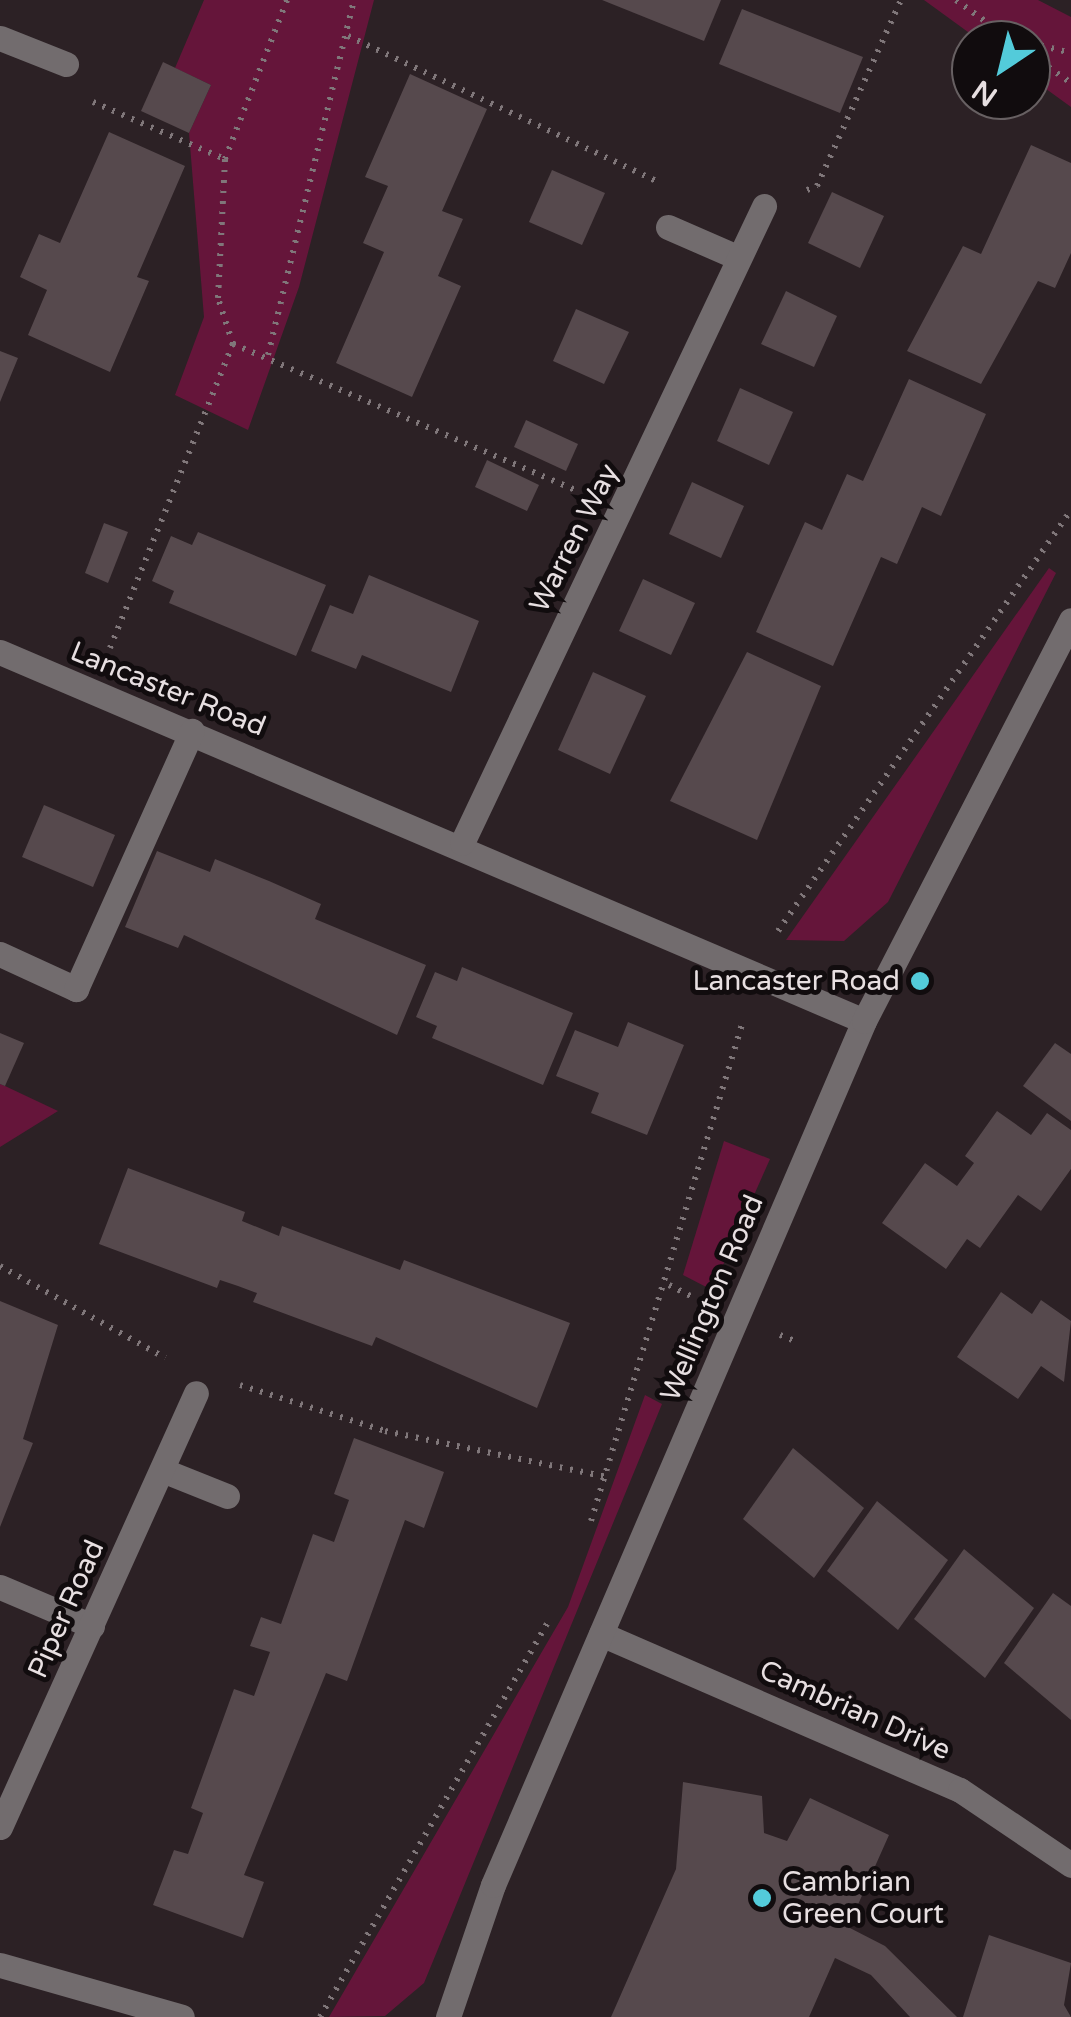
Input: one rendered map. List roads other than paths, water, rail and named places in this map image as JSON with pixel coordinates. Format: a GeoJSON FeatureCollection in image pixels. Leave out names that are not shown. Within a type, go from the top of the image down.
{"type":"FeatureCollection","features":[{"type":"Feature","properties":{"kind":"street"},"geometry":{"type":"LineString","coordinates":[[0,38],[66,64]]}},
{"type":"Feature","properties":{"kind":"street","name":"Warren Way"},"geometry":{"type":"LineString","coordinates":[[462,843],[764,206]]}},
{"type":"Feature","properties":{"kind":"street"},"geometry":{"type":"LineString","coordinates":[[668,227],[739,258]]}},
{"type":"Feature","properties":{"kind":"street","name":"Wellington Road"},"geometry":{"type":"LineString","coordinates":[[448,2017],[493,1886],[864,1021],[1071,620]]}},
{"type":"Feature","properties":{"kind":"street","name":"Lancaster Road"},"geometry":{"type":"LineString","coordinates":[[0,652],[462,843],[864,1021]]}},
{"type":"Feature","properties":{"kind":"street"},"geometry":{"type":"LineString","coordinates":[[0,954],[76,988],[192,731]]}},
{"type":"Feature","properties":{"kind":"street","name":"Piper Road"},"geometry":{"type":"LineString","coordinates":[[0,1827],[196,1393]]}},
{"type":"Feature","properties":{"kind":"street"},"geometry":{"type":"LineString","coordinates":[[162,1470],[227,1496]]}},
{"type":"Feature","properties":{"kind":"street"},"geometry":{"type":"LineString","coordinates":[[0,1588],[92,1626]]}},
{"type":"Feature","properties":{"kind":"street","name":"Cambrian Drive"},"geometry":{"type":"LineString","coordinates":[[601,1634],[929,1774],[1071,1866]]}},
{"type":"Feature","properties":{"kind":"street"},"geometry":{"type":"LineString","coordinates":[[0,1965],[182,2017]]}},
{"type":"Feature","properties":{"kind":"place","name":"Lancaster Road"},"geometry":{"type":"Point","coordinates":[920,981]}},
{"type":"Feature","properties":{"kind":"place","name":"Cambrian Green Court"},"geometry":{"type":"Point","coordinates":[762,1898]}}]}
